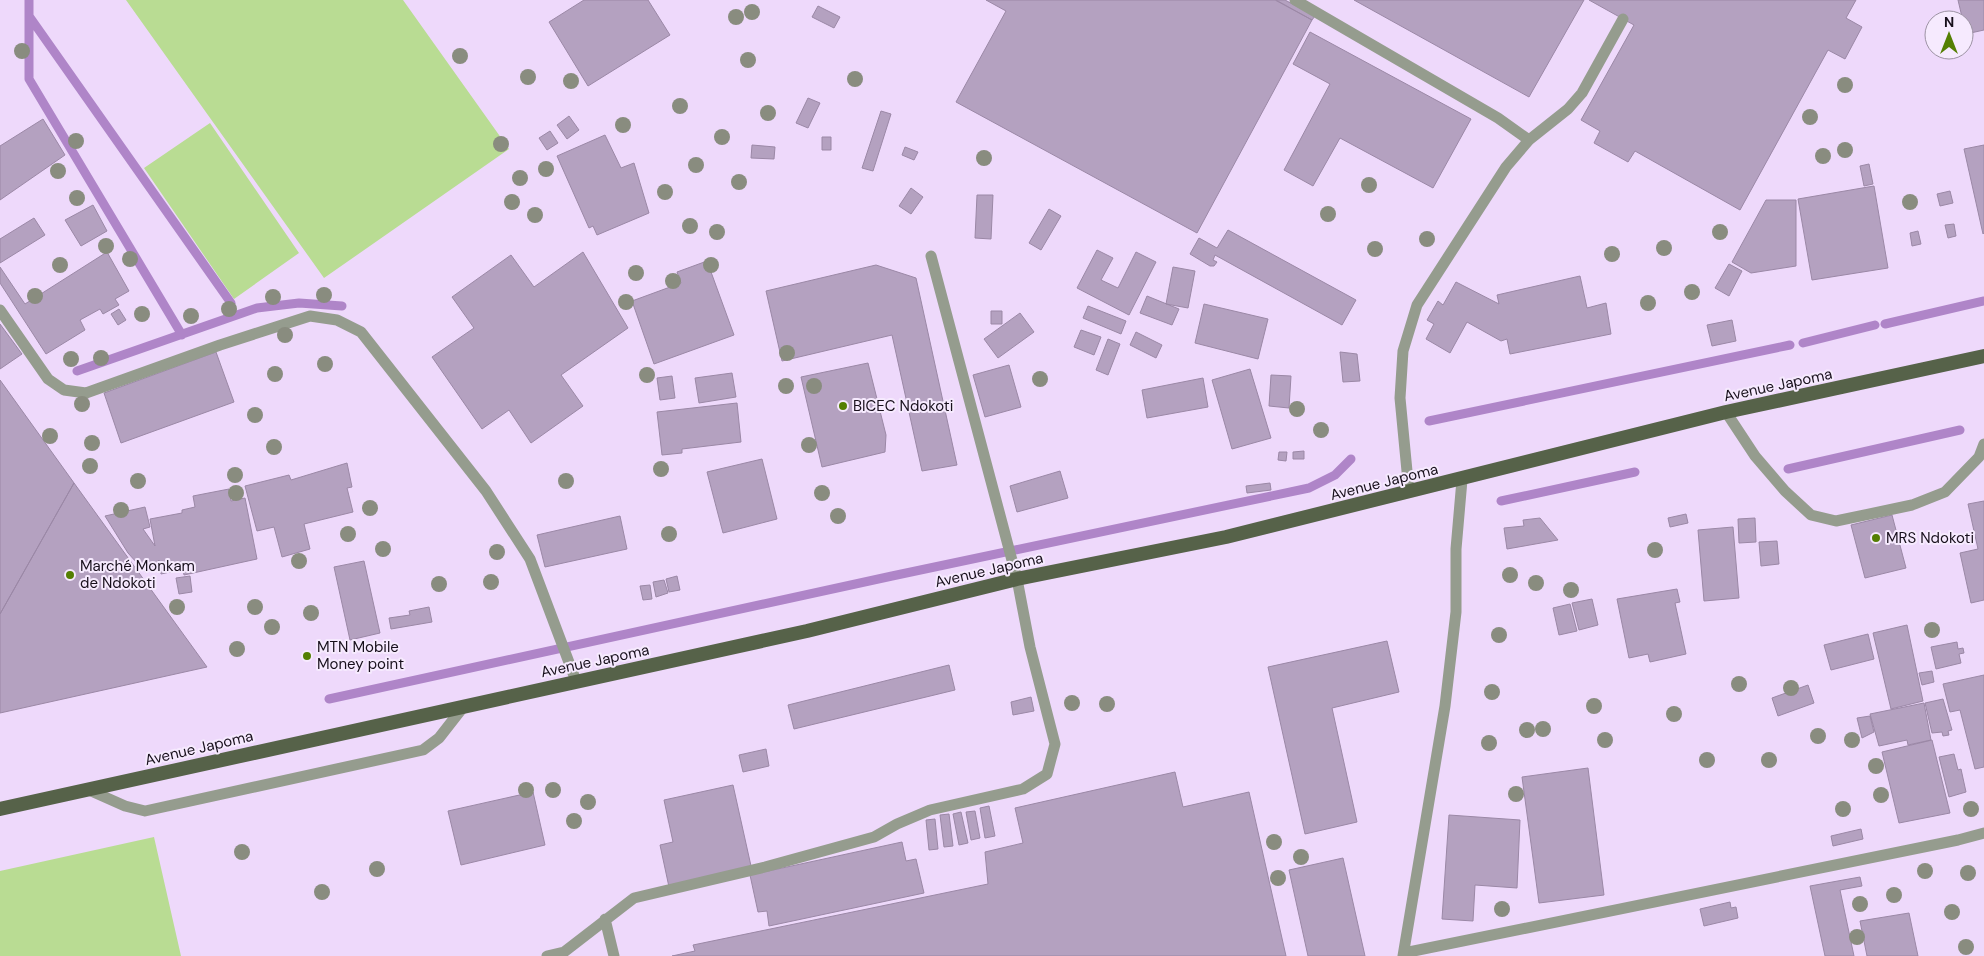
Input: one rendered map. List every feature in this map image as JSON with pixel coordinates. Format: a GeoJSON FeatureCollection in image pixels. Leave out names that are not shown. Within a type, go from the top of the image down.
{"type":"FeatureCollection","features":[{"type":"Feature","properties":{"kind":"main road","name":"Avenue Japoma"},"geometry":{"type":"LineString","coordinates":[[0,809],[807,631],[1017,579],[1226,537],[1462,480],[1726,412],[1984,356]]}},
{"type":"Feature","properties":{"kind":"lane"},"geometry":{"type":"LineString","coordinates":[[1294,0],[1498,118],[1529,140]]}},
{"type":"Feature","properties":{"kind":"lane"},"geometry":{"type":"LineString","coordinates":[[1409,492],[1400,398],[1403,351],[1417,305],[1506,167],[1529,140],[1546,124],[1568,109],[1582,93],[1623,19]]}},
{"type":"Feature","properties":{"kind":"lane"},"geometry":{"type":"LineString","coordinates":[[547,956],[564,952],[634,898],[765,867],[874,837],[896,824],[930,810],[1023,789],[1047,774],[1055,744],[1030,646],[1017,579],[932,256]]}},
{"type":"Feature","properties":{"kind":"lane"},"geometry":{"type":"LineString","coordinates":[[0,310],[48,379],[64,390],[86,393],[220,345],[310,316],[337,320],[360,332],[486,491],[530,559],[576,681]]}},
{"type":"Feature","properties":{"kind":"lane"},"geometry":{"type":"LineString","coordinates":[[1726,412],[1755,456],[1786,491],[1811,515],[1836,521],[1912,505],[1945,492],[1979,457],[1984,444]]}},
{"type":"Feature","properties":{"kind":"lane"},"geometry":{"type":"LineString","coordinates":[[1462,480],[1456,549],[1456,612],[1452,649],[1404,954],[1958,840],[1984,832]]}},
{"type":"Feature","properties":{"kind":"lane"},"geometry":{"type":"LineString","coordinates":[[88,790],[125,806],[145,811],[423,750],[439,738],[464,706]]}},
{"type":"Feature","properties":{"kind":"lane"},"geometry":{"type":"LineString","coordinates":[[605,919],[614,956]]}},
{"type":"Feature","properties":{"kind":"green space"},"geometry":{"type":"Polygon","coordinates":[[[126,0],[403,0],[509,149],[324,278],[126,0]]]}},
{"type":"Feature","properties":{"kind":"green space"},"geometry":{"type":"Polygon","coordinates":[[[210,123],[299,253],[234,299],[144,168],[210,123]]]}},
{"type":"Feature","properties":{"kind":"green space"},"geometry":{"type":"Polygon","coordinates":[[[154,837],[181,956],[0,956],[0,871],[154,837]]]}},
{"type":"Feature","properties":{"kind":"building"},"geometry":{"type":"Polygon","coordinates":[[[584,0],[648,0],[670,35],[588,86],[549,22],[584,0]]]}},
{"type":"Feature","properties":{"kind":"building"},"geometry":{"type":"Polygon","coordinates":[[[986,0],[1275,0],[1312,20],[1197,233],[956,102],[1006,11],[986,0]]]}},
{"type":"Feature","properties":{"kind":"building"},"geometry":{"type":"Polygon","coordinates":[[[1276,0],[1285,0],[1315,16],[1312,20],[1276,0]]]}},
{"type":"Feature","properties":{"kind":"building"},"geometry":{"type":"Polygon","coordinates":[[[1354,0],[1584,0],[1529,97],[1354,0]]]}},
{"type":"Feature","properties":{"kind":"building"},"geometry":{"type":"Polygon","coordinates":[[[1589,0],[1856,0],[1846,18],[1862,27],[1845,59],[1828,50],[1740,210],[1635,151],[1628,162],[1594,143],[1600,131],[1581,120],[1634,25],[1589,0]]]}},
{"type":"Feature","properties":{"kind":"building"},"geometry":{"type":"Polygon","coordinates":[[[1958,0],[1984,0],[1984,30],[1974,32],[1974,10],[1960,10],[1958,0]]]}},
{"type":"Feature","properties":{"kind":"building"},"geometry":{"type":"Polygon","coordinates":[[[818,6],[840,17],[834,28],[812,17],[818,6]]]}},
{"type":"Feature","properties":{"kind":"building"},"geometry":{"type":"Polygon","coordinates":[[[1310,32],[1471,119],[1433,188],[1340,138],[1313,186],[1284,170],[1330,84],[1293,64],[1310,32]]]}},
{"type":"Feature","properties":{"kind":"building"},"geometry":{"type":"Polygon","coordinates":[[[808,98],[820,103],[808,128],[796,123],[808,98]]]}},
{"type":"Feature","properties":{"kind":"building"},"geometry":{"type":"Polygon","coordinates":[[[881,111],[891,114],[873,171],[862,168],[881,111]]]}},
{"type":"Feature","properties":{"kind":"building"},"geometry":{"type":"Polygon","coordinates":[[[569,116],[579,130],[567,139],[557,125],[569,116]]]}},
{"type":"Feature","properties":{"kind":"building"},"geometry":{"type":"Polygon","coordinates":[[[43,119],[65,155],[0,200],[0,146],[43,119]]]}},
{"type":"Feature","properties":{"kind":"building"},"geometry":{"type":"Polygon","coordinates":[[[550,131],[558,143],[547,150],[539,138],[550,131]]]}},
{"type":"Feature","properties":{"kind":"building"},"geometry":{"type":"Polygon","coordinates":[[[605,135],[621,168],[634,163],[649,213],[597,235],[593,226],[589,228],[557,156],[605,135]]]}},
{"type":"Feature","properties":{"kind":"building"},"geometry":{"type":"Polygon","coordinates":[[[822,137],[831,137],[831,150],[822,150],[822,137]]]}},
{"type":"Feature","properties":{"kind":"building"},"geometry":{"type":"Polygon","coordinates":[[[752,145],[775,147],[774,159],[751,158],[752,145]]]}},
{"type":"Feature","properties":{"kind":"building"},"geometry":{"type":"Polygon","coordinates":[[[1984,145],[1984,233],[1983,234],[1964,149],[1984,145]]]}},
{"type":"Feature","properties":{"kind":"building"},"geometry":{"type":"Polygon","coordinates":[[[905,147],[918,152],[914,160],[902,155],[905,147]]]}},
{"type":"Feature","properties":{"kind":"building"},"geometry":{"type":"Polygon","coordinates":[[[1869,164],[1873,184],[1864,186],[1860,166],[1869,164]]]}},
{"type":"Feature","properties":{"kind":"building"},"geometry":{"type":"Polygon","coordinates":[[[1874,186],[1888,268],[1812,280],[1798,199],[1874,186]]]}},
{"type":"Feature","properties":{"kind":"building"},"geometry":{"type":"Polygon","coordinates":[[[911,188],[923,197],[911,214],[899,206],[911,188]]]}},
{"type":"Feature","properties":{"kind":"building"},"geometry":{"type":"Polygon","coordinates":[[[1950,191],[1953,203],[1940,206],[1937,194],[1950,191]]]}},
{"type":"Feature","properties":{"kind":"building"},"geometry":{"type":"Polygon","coordinates":[[[977,195],[993,195],[991,239],[975,238],[977,195]]]}},
{"type":"Feature","properties":{"kind":"building"},"geometry":{"type":"Polygon","coordinates":[[[1766,200],[1796,200],[1796,266],[1751,273],[1732,262],[1766,200]]]}},
{"type":"Feature","properties":{"kind":"building"},"geometry":{"type":"Polygon","coordinates":[[[93,205],[107,231],[81,246],[65,220],[93,205]]]}},
{"type":"Feature","properties":{"kind":"building"},"geometry":{"type":"Polygon","coordinates":[[[1049,209],[1061,216],[1041,250],[1029,243],[1049,209]]]}},
{"type":"Feature","properties":{"kind":"building"},"geometry":{"type":"Polygon","coordinates":[[[34,218],[45,235],[0,263],[0,239],[34,218]]]}},
{"type":"Feature","properties":{"kind":"building"},"geometry":{"type":"Polygon","coordinates":[[[1954,224],[1956,236],[1948,238],[1945,225],[1954,224]]]}},
{"type":"Feature","properties":{"kind":"building"},"geometry":{"type":"Polygon","coordinates":[[[1228,230],[1356,300],[1342,325],[1215,255],[1213,260],[1217,262],[1214,266],[1210,266],[1190,254],[1199,238],[1217,248],[1228,230]]]}},
{"type":"Feature","properties":{"kind":"building"},"geometry":{"type":"Polygon","coordinates":[[[1918,231],[1921,244],[1912,246],[1910,233],[1918,231]]]}},
{"type":"Feature","properties":{"kind":"building"},"geometry":{"type":"Polygon","coordinates":[[[1097,250],[1113,258],[1101,280],[1118,288],[1136,252],[1156,262],[1129,315],[1077,288],[1097,250]]]}},
{"type":"Feature","properties":{"kind":"building"},"geometry":{"type":"Polygon","coordinates":[[[107,252],[129,291],[115,299],[119,305],[103,314],[100,309],[80,320],[85,330],[46,354],[0,283],[0,267],[25,304],[107,252]]]}},
{"type":"Feature","properties":{"kind":"building"},"geometry":{"type":"Polygon","coordinates":[[[583,252],[628,328],[561,375],[583,406],[531,443],[509,410],[482,429],[432,357],[474,328],[452,297],[511,255],[534,287],[583,252]]]}},
{"type":"Feature","properties":{"kind":"building"},"geometry":{"type":"Polygon","coordinates":[[[707,261],[734,335],[654,364],[632,301],[681,283],[677,272],[707,261]]]}},
{"type":"Feature","properties":{"kind":"building"},"geometry":{"type":"Polygon","coordinates":[[[1729,264],[1742,271],[1729,296],[1715,288],[1729,264]]]}},
{"type":"Feature","properties":{"kind":"building"},"geometry":{"type":"Polygon","coordinates":[[[876,265],[916,278],[957,465],[922,471],[892,335],[782,361],[766,291],[876,265]]]}},
{"type":"Feature","properties":{"kind":"building"},"geometry":{"type":"Polygon","coordinates":[[[1173,267],[1195,271],[1188,308],[1166,304],[1173,267]]]}},
{"type":"Feature","properties":{"kind":"building"},"geometry":{"type":"Polygon","coordinates":[[[1580,276],[1587,308],[1606,303],[1611,334],[1510,354],[1507,339],[1501,341],[1467,322],[1450,353],[1426,339],[1434,324],[1427,320],[1438,301],[1443,305],[1456,282],[1499,304],[1497,295],[1580,276]]]}},
{"type":"Feature","properties":{"kind":"building"},"geometry":{"type":"Polygon","coordinates":[[[1147,296],[1179,309],[1172,325],[1140,313],[1147,296]]]}},
{"type":"Feature","properties":{"kind":"building"},"geometry":{"type":"Polygon","coordinates":[[[1204,304],[1268,319],[1258,359],[1195,343],[1204,304]]]}},
{"type":"Feature","properties":{"kind":"building"},"geometry":{"type":"Polygon","coordinates":[[[1088,306],[1126,321],[1121,334],[1083,318],[1088,306]]]}},
{"type":"Feature","properties":{"kind":"building"},"geometry":{"type":"Polygon","coordinates":[[[119,309],[126,320],[118,325],[111,314],[119,309]]]}},
{"type":"Feature","properties":{"kind":"building"},"geometry":{"type":"Polygon","coordinates":[[[991,311],[1002,311],[1002,324],[991,324],[991,311]]]}},
{"type":"Feature","properties":{"kind":"building"},"geometry":{"type":"Polygon","coordinates":[[[1020,313],[1034,332],[998,358],[984,339],[1020,313]]]}},
{"type":"Feature","properties":{"kind":"building"},"geometry":{"type":"Polygon","coordinates":[[[1732,320],[1736,341],[1712,346],[1707,325],[1732,320]]]}},
{"type":"Feature","properties":{"kind":"building"},"geometry":{"type":"Polygon","coordinates":[[[0,324],[22,354],[0,369],[0,324]]]}},
{"type":"Feature","properties":{"kind":"building"},"geometry":{"type":"Polygon","coordinates":[[[1081,330],[1101,337],[1094,355],[1074,347],[1081,330]]]}},
{"type":"Feature","properties":{"kind":"building"},"geometry":{"type":"Polygon","coordinates":[[[1136,332],[1162,345],[1156,358],[1130,345],[1136,332]]]}},
{"type":"Feature","properties":{"kind":"building"},"geometry":{"type":"Polygon","coordinates":[[[1108,339],[1120,344],[1108,375],[1096,370],[1108,339]]]}},
{"type":"Feature","properties":{"kind":"building"},"geometry":{"type":"Polygon","coordinates":[[[216,352],[234,402],[121,443],[104,393],[216,352]]]}},
{"type":"Feature","properties":{"kind":"building"},"geometry":{"type":"Polygon","coordinates":[[[1340,352],[1357,354],[1360,381],[1343,382],[1340,352]]]}},
{"type":"Feature","properties":{"kind":"building","name":"BICEC Ndokoti"},"geometry":{"type":"Polygon","coordinates":[[[868,363],[886,435],[885,452],[822,467],[801,377],[868,363]]]}},
{"type":"Feature","properties":{"kind":"building"},"geometry":{"type":"Polygon","coordinates":[[[1009,365],[1021,407],[985,417],[973,375],[1009,365]]]}},
{"type":"Feature","properties":{"kind":"building"},"geometry":{"type":"Polygon","coordinates":[[[1250,369],[1271,438],[1232,449],[1212,380],[1250,369]]]}},
{"type":"Feature","properties":{"kind":"building"},"geometry":{"type":"Polygon","coordinates":[[[732,373],[736,397],[699,403],[695,378],[732,373]]]}},
{"type":"Feature","properties":{"kind":"building"},"geometry":{"type":"Polygon","coordinates":[[[1271,375],[1291,376],[1289,408],[1269,406],[1271,375]]]}},
{"type":"Feature","properties":{"kind":"building"},"geometry":{"type":"Polygon","coordinates":[[[672,376],[675,398],[660,400],[657,378],[672,376]]]}},
{"type":"Feature","properties":{"kind":"building"},"geometry":{"type":"Polygon","coordinates":[[[1203,378],[1208,407],[1147,418],[1142,390],[1203,378]]]}},
{"type":"Feature","properties":{"kind":"building"},"geometry":{"type":"Polygon","coordinates":[[[0,380],[74,483],[0,614],[0,380]]]}},
{"type":"Feature","properties":{"kind":"building"},"geometry":{"type":"Polygon","coordinates":[[[737,403],[741,442],[682,449],[682,453],[662,455],[657,412],[737,403]]]}},
{"type":"Feature","properties":{"kind":"building"},"geometry":{"type":"Polygon","coordinates":[[[1304,451],[1304,459],[1293,459],[1293,452],[1304,451]]]}},
{"type":"Feature","properties":{"kind":"building"},"geometry":{"type":"Polygon","coordinates":[[[1279,452],[1287,452],[1286,461],[1278,460],[1279,452]]]}},
{"type":"Feature","properties":{"kind":"building"},"geometry":{"type":"Polygon","coordinates":[[[762,459],[777,519],[723,533],[707,472],[762,459]]]}},
{"type":"Feature","properties":{"kind":"building"},"geometry":{"type":"Polygon","coordinates":[[[347,463],[352,487],[347,488],[353,512],[304,524],[310,549],[282,557],[274,527],[257,531],[245,486],[289,475],[291,480],[347,463]]]}},
{"type":"Feature","properties":{"kind":"building"},"geometry":{"type":"Polygon","coordinates":[[[1060,471],[1068,498],[1017,512],[1010,486],[1060,471]]]}},
{"type":"Feature","properties":{"kind":"building","name":"Marché Monkam de Ndokoti"},"geometry":{"type":"Polygon","coordinates":[[[74,483],[207,667],[0,713],[0,614],[74,483]]]}},
{"type":"Feature","properties":{"kind":"building"},"geometry":{"type":"Polygon","coordinates":[[[1270,483],[1271,490],[1247,493],[1246,486],[1270,483]]]}},
{"type":"Feature","properties":{"kind":"building"},"geometry":{"type":"Polygon","coordinates":[[[229,489],[231,501],[245,498],[257,559],[184,575],[183,569],[161,574],[159,560],[146,573],[128,553],[105,516],[145,507],[150,527],[143,529],[155,546],[150,519],[182,513],[182,510],[195,507],[193,496],[229,489]]]}},
{"type":"Feature","properties":{"kind":"building"},"geometry":{"type":"Polygon","coordinates":[[[1984,501],[1984,600],[1971,603],[1960,553],[1978,549],[1968,504],[1984,501]]]}},
{"type":"Feature","properties":{"kind":"building"},"geometry":{"type":"Polygon","coordinates":[[[1686,514],[1688,523],[1670,527],[1668,518],[1686,514]]]}},
{"type":"Feature","properties":{"kind":"building","name":"MRS Ndokoti"},"geometry":{"type":"Polygon","coordinates":[[[1892,515],[1906,568],[1865,578],[1851,525],[1892,515]]]}},
{"type":"Feature","properties":{"kind":"building"},"geometry":{"type":"Polygon","coordinates":[[[620,516],[627,549],[545,567],[537,535],[620,516]]]}},
{"type":"Feature","properties":{"kind":"building"},"geometry":{"type":"Polygon","coordinates":[[[1540,518],[1558,540],[1507,549],[1504,528],[1524,526],[1523,520],[1540,518]]]}},
{"type":"Feature","properties":{"kind":"building"},"geometry":{"type":"Polygon","coordinates":[[[1755,518],[1756,542],[1739,543],[1738,519],[1755,518]]]}},
{"type":"Feature","properties":{"kind":"building"},"geometry":{"type":"Polygon","coordinates":[[[1733,527],[1739,598],[1704,601],[1698,530],[1733,527]]]}},
{"type":"Feature","properties":{"kind":"building"},"geometry":{"type":"Polygon","coordinates":[[[1777,541],[1779,564],[1761,566],[1759,542],[1777,541]]]}},
{"type":"Feature","properties":{"kind":"building"},"geometry":{"type":"Polygon","coordinates":[[[364,561],[380,633],[350,640],[334,567],[364,561]]]}},
{"type":"Feature","properties":{"kind":"building"},"geometry":{"type":"Polygon","coordinates":[[[190,576],[192,592],[179,594],[176,578],[190,576]]]}},
{"type":"Feature","properties":{"kind":"building"},"geometry":{"type":"Polygon","coordinates":[[[677,576],[680,590],[669,592],[666,579],[677,576]]]}},
{"type":"Feature","properties":{"kind":"building"},"geometry":{"type":"Polygon","coordinates":[[[664,580],[668,593],[656,597],[653,582],[664,580]]]}},
{"type":"Feature","properties":{"kind":"building"},"geometry":{"type":"Polygon","coordinates":[[[650,585],[652,599],[643,600],[640,586],[650,585]]]}},
{"type":"Feature","properties":{"kind":"building"},"geometry":{"type":"Polygon","coordinates":[[[1677,589],[1680,602],[1675,603],[1686,654],[1650,662],[1648,654],[1629,658],[1617,599],[1677,589]]]}},
{"type":"Feature","properties":{"kind":"building"},"geometry":{"type":"Polygon","coordinates":[[[1592,599],[1598,625],[1579,630],[1572,603],[1592,599]]]}},
{"type":"Feature","properties":{"kind":"building"},"geometry":{"type":"Polygon","coordinates":[[[1570,604],[1577,631],[1559,635],[1553,608],[1570,604]]]}},
{"type":"Feature","properties":{"kind":"building"},"geometry":{"type":"Polygon","coordinates":[[[429,607],[432,622],[391,629],[389,618],[410,615],[409,611],[429,607]]]}},
{"type":"Feature","properties":{"kind":"building"},"geometry":{"type":"Polygon","coordinates":[[[1907,625],[1923,701],[1891,709],[1873,633],[1907,625]]]}},
{"type":"Feature","properties":{"kind":"building"},"geometry":{"type":"Polygon","coordinates":[[[1868,634],[1874,659],[1831,670],[1824,645],[1868,634]]]}},
{"type":"Feature","properties":{"kind":"building"},"geometry":{"type":"Polygon","coordinates":[[[1387,641],[1399,692],[1332,708],[1357,822],[1305,834],[1268,667],[1387,641]]]}},
{"type":"Feature","properties":{"kind":"building"},"geometry":{"type":"Polygon","coordinates":[[[1957,642],[1958,649],[1963,648],[1964,653],[1959,654],[1961,663],[1936,669],[1931,647],[1957,642]]]}},
{"type":"Feature","properties":{"kind":"building"},"geometry":{"type":"Polygon","coordinates":[[[949,665],[955,690],[794,729],[788,705],[949,665]]]}},
{"type":"Feature","properties":{"kind":"building"},"geometry":{"type":"Polygon","coordinates":[[[1932,671],[1934,682],[1922,685],[1919,673],[1932,671]]]}},
{"type":"Feature","properties":{"kind":"building"},"geometry":{"type":"Polygon","coordinates":[[[1984,675],[1984,767],[1975,769],[1960,710],[1950,712],[1943,684],[1984,675]]]}},
{"type":"Feature","properties":{"kind":"building"},"geometry":{"type":"Polygon","coordinates":[[[1808,685],[1814,703],[1778,716],[1772,698],[1808,685]]]}},
{"type":"Feature","properties":{"kind":"building"},"geometry":{"type":"Polygon","coordinates":[[[1031,697],[1034,711],[1013,715],[1011,702],[1031,697]]]}},
{"type":"Feature","properties":{"kind":"building"},"geometry":{"type":"Polygon","coordinates":[[[1943,699],[1952,730],[1948,731],[1949,735],[1943,736],[1942,732],[1932,733],[1925,703],[1943,699]]]}},
{"type":"Feature","properties":{"kind":"building"},"geometry":{"type":"Polygon","coordinates":[[[1924,703],[1931,740],[1908,745],[1907,740],[1879,746],[1870,714],[1924,703]]]}},
{"type":"Feature","properties":{"kind":"building"},"geometry":{"type":"Polygon","coordinates":[[[1870,716],[1874,732],[1862,738],[1857,718],[1870,716]]]}},
{"type":"Feature","properties":{"kind":"building"},"geometry":{"type":"Polygon","coordinates":[[[1932,740],[1950,813],[1899,823],[1882,752],[1932,740]]]}},
{"type":"Feature","properties":{"kind":"building"},"geometry":{"type":"Polygon","coordinates":[[[766,749],[769,766],[743,772],[739,755],[766,749]]]}},
{"type":"Feature","properties":{"kind":"building"},"geometry":{"type":"Polygon","coordinates":[[[1954,754],[1958,770],[1961,769],[1966,792],[1949,797],[1939,757],[1954,754]]]}},
{"type":"Feature","properties":{"kind":"building"},"geometry":{"type":"Polygon","coordinates":[[[1588,768],[1604,895],[1539,903],[1522,777],[1588,768]]]}},
{"type":"Feature","properties":{"kind":"building"},"geometry":{"type":"Polygon","coordinates":[[[1175,772],[1183,807],[1249,792],[1286,956],[672,956],[695,951],[693,945],[988,884],[985,852],[1023,843],[1015,808],[1175,772]]]}},
{"type":"Feature","properties":{"kind":"building"},"geometry":{"type":"Polygon","coordinates":[[[733,785],[751,866],[669,887],[660,845],[673,842],[664,800],[733,785]]]}},
{"type":"Feature","properties":{"kind":"building"},"geometry":{"type":"Polygon","coordinates":[[[533,792],[545,845],[461,865],[448,811],[533,792]]]}},
{"type":"Feature","properties":{"kind":"building"},"geometry":{"type":"Polygon","coordinates":[[[989,806],[995,836],[985,838],[980,808],[989,806]]]}},
{"type":"Feature","properties":{"kind":"building"},"geometry":{"type":"Polygon","coordinates":[[[975,811],[980,838],[971,840],[966,812],[975,811]]]}},
{"type":"Feature","properties":{"kind":"building"},"geometry":{"type":"Polygon","coordinates":[[[961,812],[968,843],[959,845],[953,814],[961,812]]]}},
{"type":"Feature","properties":{"kind":"building"},"geometry":{"type":"Polygon","coordinates":[[[949,814],[953,846],[944,847],[940,815],[949,814]]]}},
{"type":"Feature","properties":{"kind":"building"},"geometry":{"type":"Polygon","coordinates":[[[1449,815],[1520,820],[1517,888],[1475,885],[1473,921],[1442,919],[1449,815]]]}},
{"type":"Feature","properties":{"kind":"building"},"geometry":{"type":"Polygon","coordinates":[[[935,819],[938,849],[929,850],[926,820],[935,819]]]}},
{"type":"Feature","properties":{"kind":"building"},"geometry":{"type":"Polygon","coordinates":[[[1861,829],[1863,839],[1833,846],[1831,836],[1861,829]]]}},
{"type":"Feature","properties":{"kind":"building"},"geometry":{"type":"Polygon","coordinates":[[[902,842],[906,861],[916,859],[924,893],[769,926],[767,911],[758,912],[750,875],[902,842]]]}},
{"type":"Feature","properties":{"kind":"building"},"geometry":{"type":"Polygon","coordinates":[[[1343,858],[1365,956],[1308,956],[1289,870],[1343,858]]]}},
{"type":"Feature","properties":{"kind":"building"},"geometry":{"type":"Polygon","coordinates":[[[1860,877],[1862,886],[1840,890],[1854,956],[1825,956],[1810,886],[1860,877]]]}},
{"type":"Feature","properties":{"kind":"building"},"geometry":{"type":"Polygon","coordinates":[[[1730,902],[1731,908],[1736,907],[1738,918],[1704,926],[1700,909],[1730,902]]]}},
{"type":"Feature","properties":{"kind":"building"},"geometry":{"type":"Polygon","coordinates":[[[1909,913],[1918,956],[1867,956],[1860,921],[1909,913]]]}},
{"type":"Feature","properties":{"kind":"waterway"},"geometry":{"type":"LineString","coordinates":[[29,0],[29,79],[182,335]]}},
{"type":"Feature","properties":{"kind":"waterway"},"geometry":{"type":"LineString","coordinates":[[29,16],[231,303]]}},
{"type":"Feature","properties":{"kind":"waterway"},"geometry":{"type":"LineString","coordinates":[[1885,324],[1984,301]]}},
{"type":"Feature","properties":{"kind":"waterway"},"geometry":{"type":"LineString","coordinates":[[77,371],[257,308],[299,303],[342,306]]}},
{"type":"Feature","properties":{"kind":"waterway"},"geometry":{"type":"LineString","coordinates":[[1803,343],[1875,325]]}},
{"type":"Feature","properties":{"kind":"waterway"},"geometry":{"type":"LineString","coordinates":[[1429,421],[1790,345]]}},
{"type":"Feature","properties":{"kind":"waterway"},"geometry":{"type":"LineString","coordinates":[[1788,469],[1960,430]]}},
{"type":"Feature","properties":{"kind":"waterway"},"geometry":{"type":"LineString","coordinates":[[329,699],[892,576],[1309,488],[1335,475],[1351,459]]}},
{"type":"Feature","properties":{"kind":"waterway"},"geometry":{"type":"LineString","coordinates":[[1501,501],[1635,472]]}},
{"type":"Feature","properties":{"kind":"place","name":"BICEC Ndokoti"},"geometry":{"type":"Point","coordinates":[843,406]}},
{"type":"Feature","properties":{"kind":"place","name":"MRS Ndokoti"},"geometry":{"type":"Point","coordinates":[1876,538]}},
{"type":"Feature","properties":{"kind":"place","name":"Marché Monkam de Ndokoti"},"geometry":{"type":"Point","coordinates":[70,575]}},
{"type":"Feature","properties":{"kind":"place","name":"MTN Mobile Money point"},"geometry":{"type":"Point","coordinates":[307,656]}}]}
